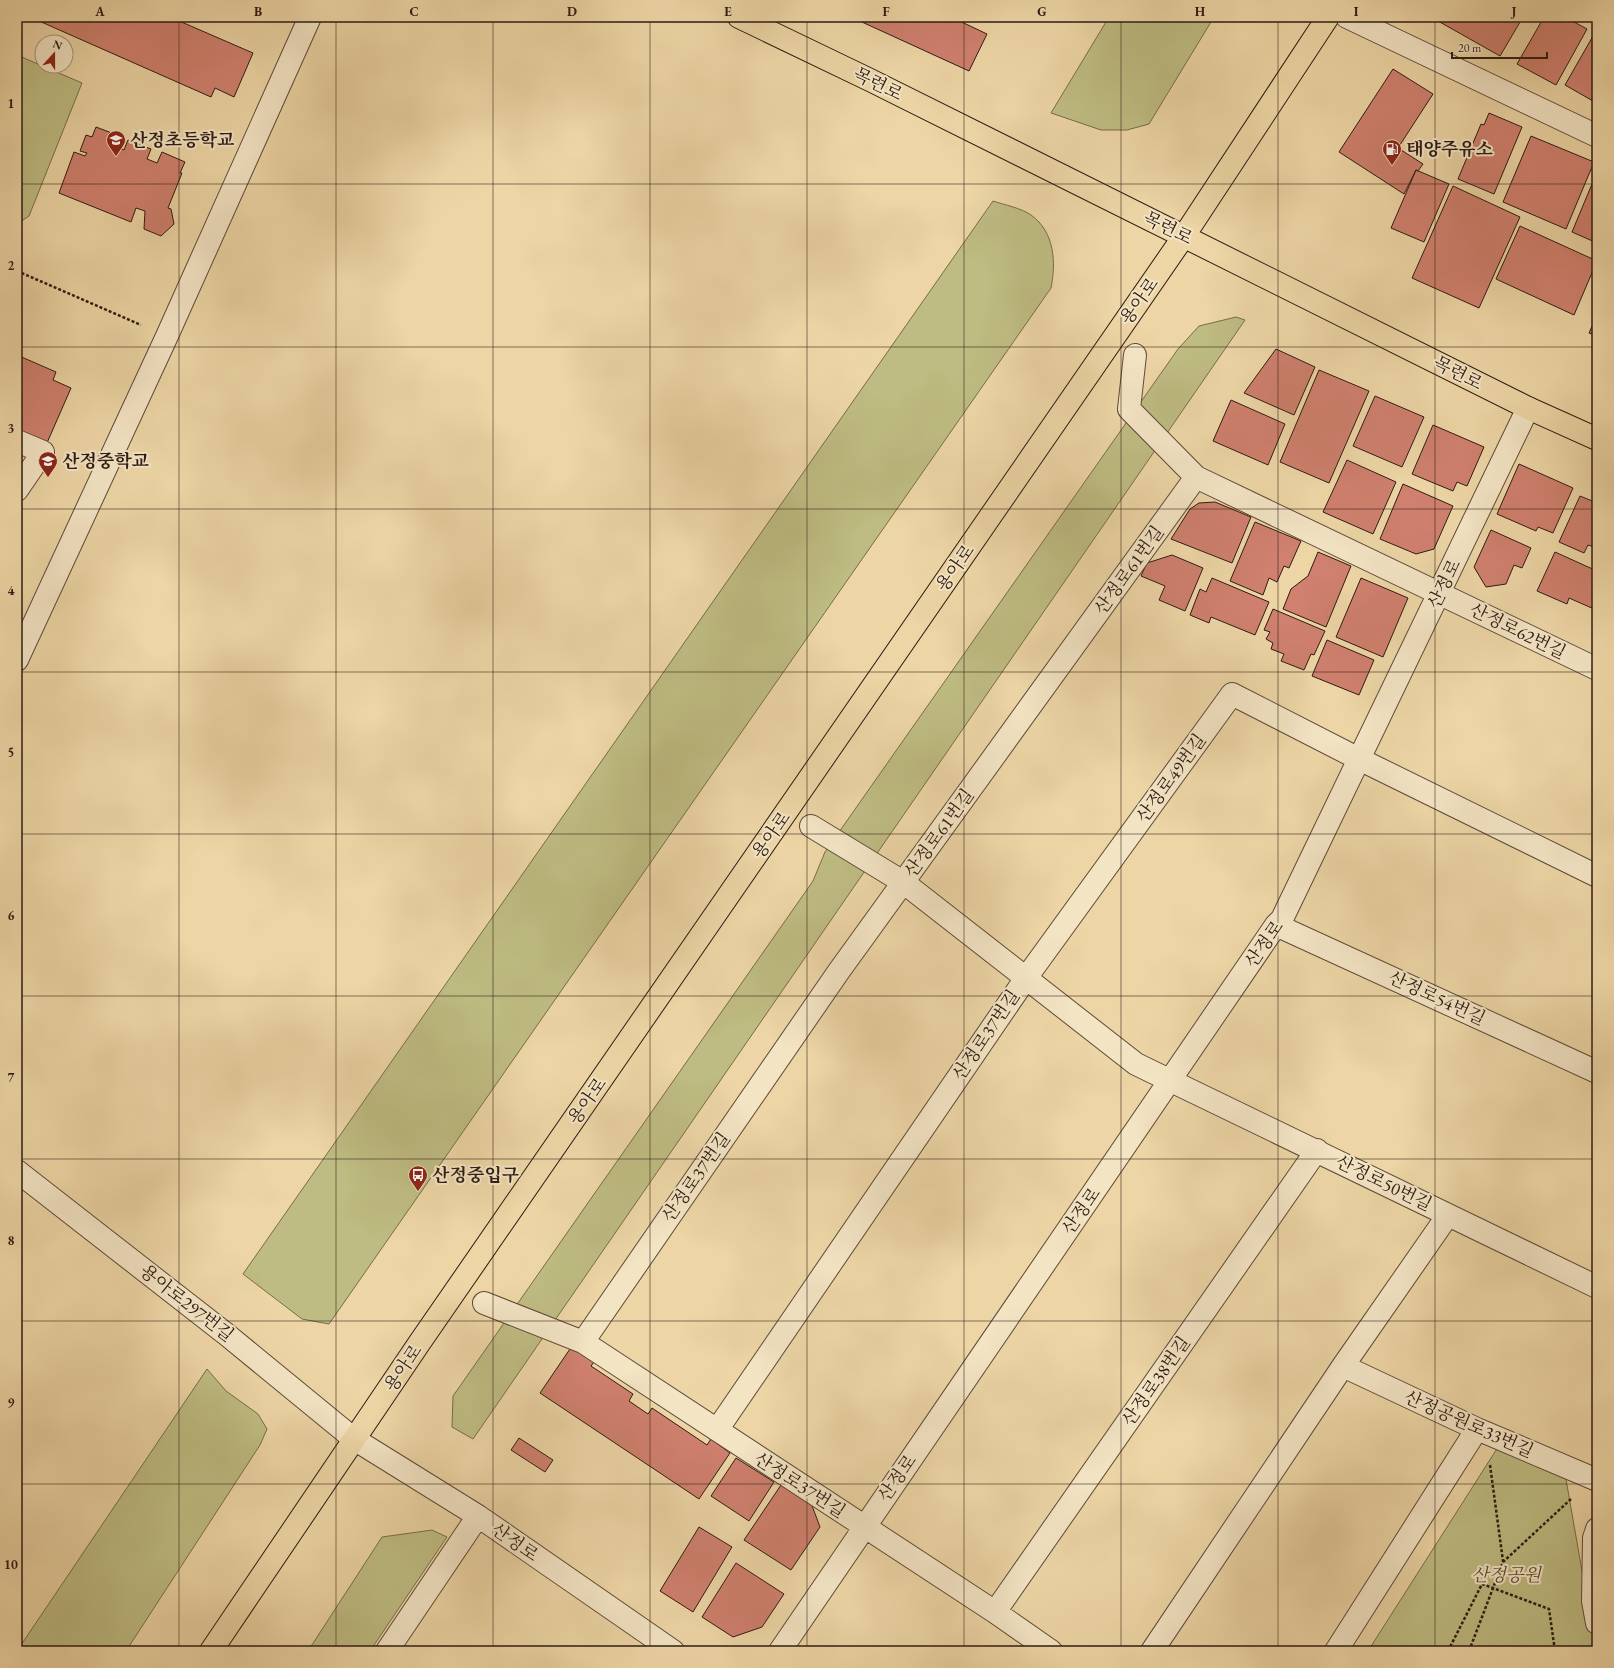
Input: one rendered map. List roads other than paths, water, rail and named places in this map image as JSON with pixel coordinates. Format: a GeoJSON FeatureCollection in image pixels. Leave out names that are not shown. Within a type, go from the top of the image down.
{"type":"FeatureCollection","features":[{"type":"Feature","properties":{"kind":"main road","name":"목련로"},"geometry":{"type":"LineString","coordinates":[[739,17],[863,76],[1528,408],[1597,439]]}},
{"type":"Feature","properties":{"kind":"main road","name":"용아로"},"geometry":{"type":"LineString","coordinates":[[211,1651],[354,1439],[1184,236],[1328,17]]}},
{"type":"Feature","properties":{"kind":"street"},"geometry":{"type":"LineString","coordinates":[[17,660],[167,336],[310,17]]}},
{"type":"Feature","properties":{"kind":"street"},"geometry":{"type":"LineString","coordinates":[[1347,17],[1597,136]]}},
{"type":"Feature","properties":{"kind":"street"},"geometry":{"type":"LineString","coordinates":[[1135,355],[1129,409],[1196,477],[1440,593]]}},
{"type":"Feature","properties":{"kind":"street","name":"산정로"},"geometry":{"type":"LineString","coordinates":[[780,1651],[1276,925],[1282,919],[1528,408]]}},
{"type":"Feature","properties":{"kind":"street"},"geometry":{"type":"LineString","coordinates":[[17,441],[43,452],[17,490]]}},
{"type":"Feature","properties":{"kind":"street","name":"산정로61번길"},"geometry":{"type":"LineString","coordinates":[[903,882],[1196,477]]}},
{"type":"Feature","properties":{"kind":"street","name":"산정로62번길"},"geometry":{"type":"LineString","coordinates":[[1440,593],[1597,669]]}},
{"type":"Feature","properties":{"kind":"street","name":"산정로49번길"},"geometry":{"type":"LineString","coordinates":[[1026,978],[1232,694],[1360,759]]}},
{"type":"Feature","properties":{"kind":"street"},"geometry":{"type":"LineString","coordinates":[[1360,759],[1597,876]]}},
{"type":"Feature","properties":{"kind":"street"},"geometry":{"type":"LineString","coordinates":[[811,826],[903,882],[1136,1064],[1171,1080]]}},
{"type":"Feature","properties":{"kind":"street","name":"산정로37번길"},"geometry":{"type":"LineString","coordinates":[[864,1526],[583,1342],[839,971],[903,882]]}},
{"type":"Feature","properties":{"kind":"street","name":"산정로54번길"},"geometry":{"type":"LineString","coordinates":[[1276,925],[1597,1072]]}},
{"type":"Feature","properties":{"kind":"street","name":"산정로37번길"},"geometry":{"type":"LineString","coordinates":[[717,1430],[1026,978]]}},
{"type":"Feature","properties":{"kind":"street","name":"산정로50번길"},"geometry":{"type":"LineString","coordinates":[[1171,1080],[1597,1288]]}},
{"type":"Feature","properties":{"kind":"street","name":"산정로38번길"},"geometry":{"type":"LineString","coordinates":[[995,1612],[1317,1150]]}},
{"type":"Feature","properties":{"kind":"street","name":"용아로297번길"},"geometry":{"type":"LineString","coordinates":[[17,1171],[226,1334],[354,1439]]}},
{"type":"Feature","properties":{"kind":"street"},"geometry":{"type":"LineString","coordinates":[[1152,1651],[1343,1366],[1448,1215]]}},
{"type":"Feature","properties":{"kind":"street"},"geometry":{"type":"LineString","coordinates":[[484,1304],[583,1342]]}},
{"type":"Feature","properties":{"kind":"street","name":"산정공원로33번길"},"geometry":{"type":"LineString","coordinates":[[1343,1366],[1477,1429],[1597,1480]]}},
{"type":"Feature","properties":{"kind":"street"},"geometry":{"type":"LineString","coordinates":[[1336,1651],[1477,1429]]}},
{"type":"Feature","properties":{"kind":"street","name":"산정로"},"geometry":{"type":"LineString","coordinates":[[354,1439],[478,1516],[673,1651]]}},
{"type":"Feature","properties":{"kind":"street"},"geometry":{"type":"LineString","coordinates":[[387,1651],[478,1516]]}},
{"type":"Feature","properties":{"kind":"street"},"geometry":{"type":"LineString","coordinates":[[864,1526],[995,1612],[1051,1651]]}},
{"type":"Feature","properties":{"kind":"street"},"geometry":{"type":"LineString","coordinates":[[1597,1530],[1594,1538],[1593,1601],[1597,1623]]}},
{"type":"Feature","properties":{"kind":"place","name":"산정초등학교"},"geometry":{"type":"Point","coordinates":[116,157]}},
{"type":"Feature","properties":{"kind":"place","name":"태양주유소"},"geometry":{"type":"Point","coordinates":[1392,166]}},
{"type":"Feature","properties":{"kind":"place","name":"산정중학교"},"geometry":{"type":"Point","coordinates":[48,478]}},
{"type":"Feature","properties":{"kind":"place","name":"산정중입구"},"geometry":{"type":"Point","coordinates":[418,1192]}},
{"type":"Feature","properties":{"kind":"park label","name":"산정공원"},"geometry":{"type":"Point","coordinates":[1506,1575]}}]}
